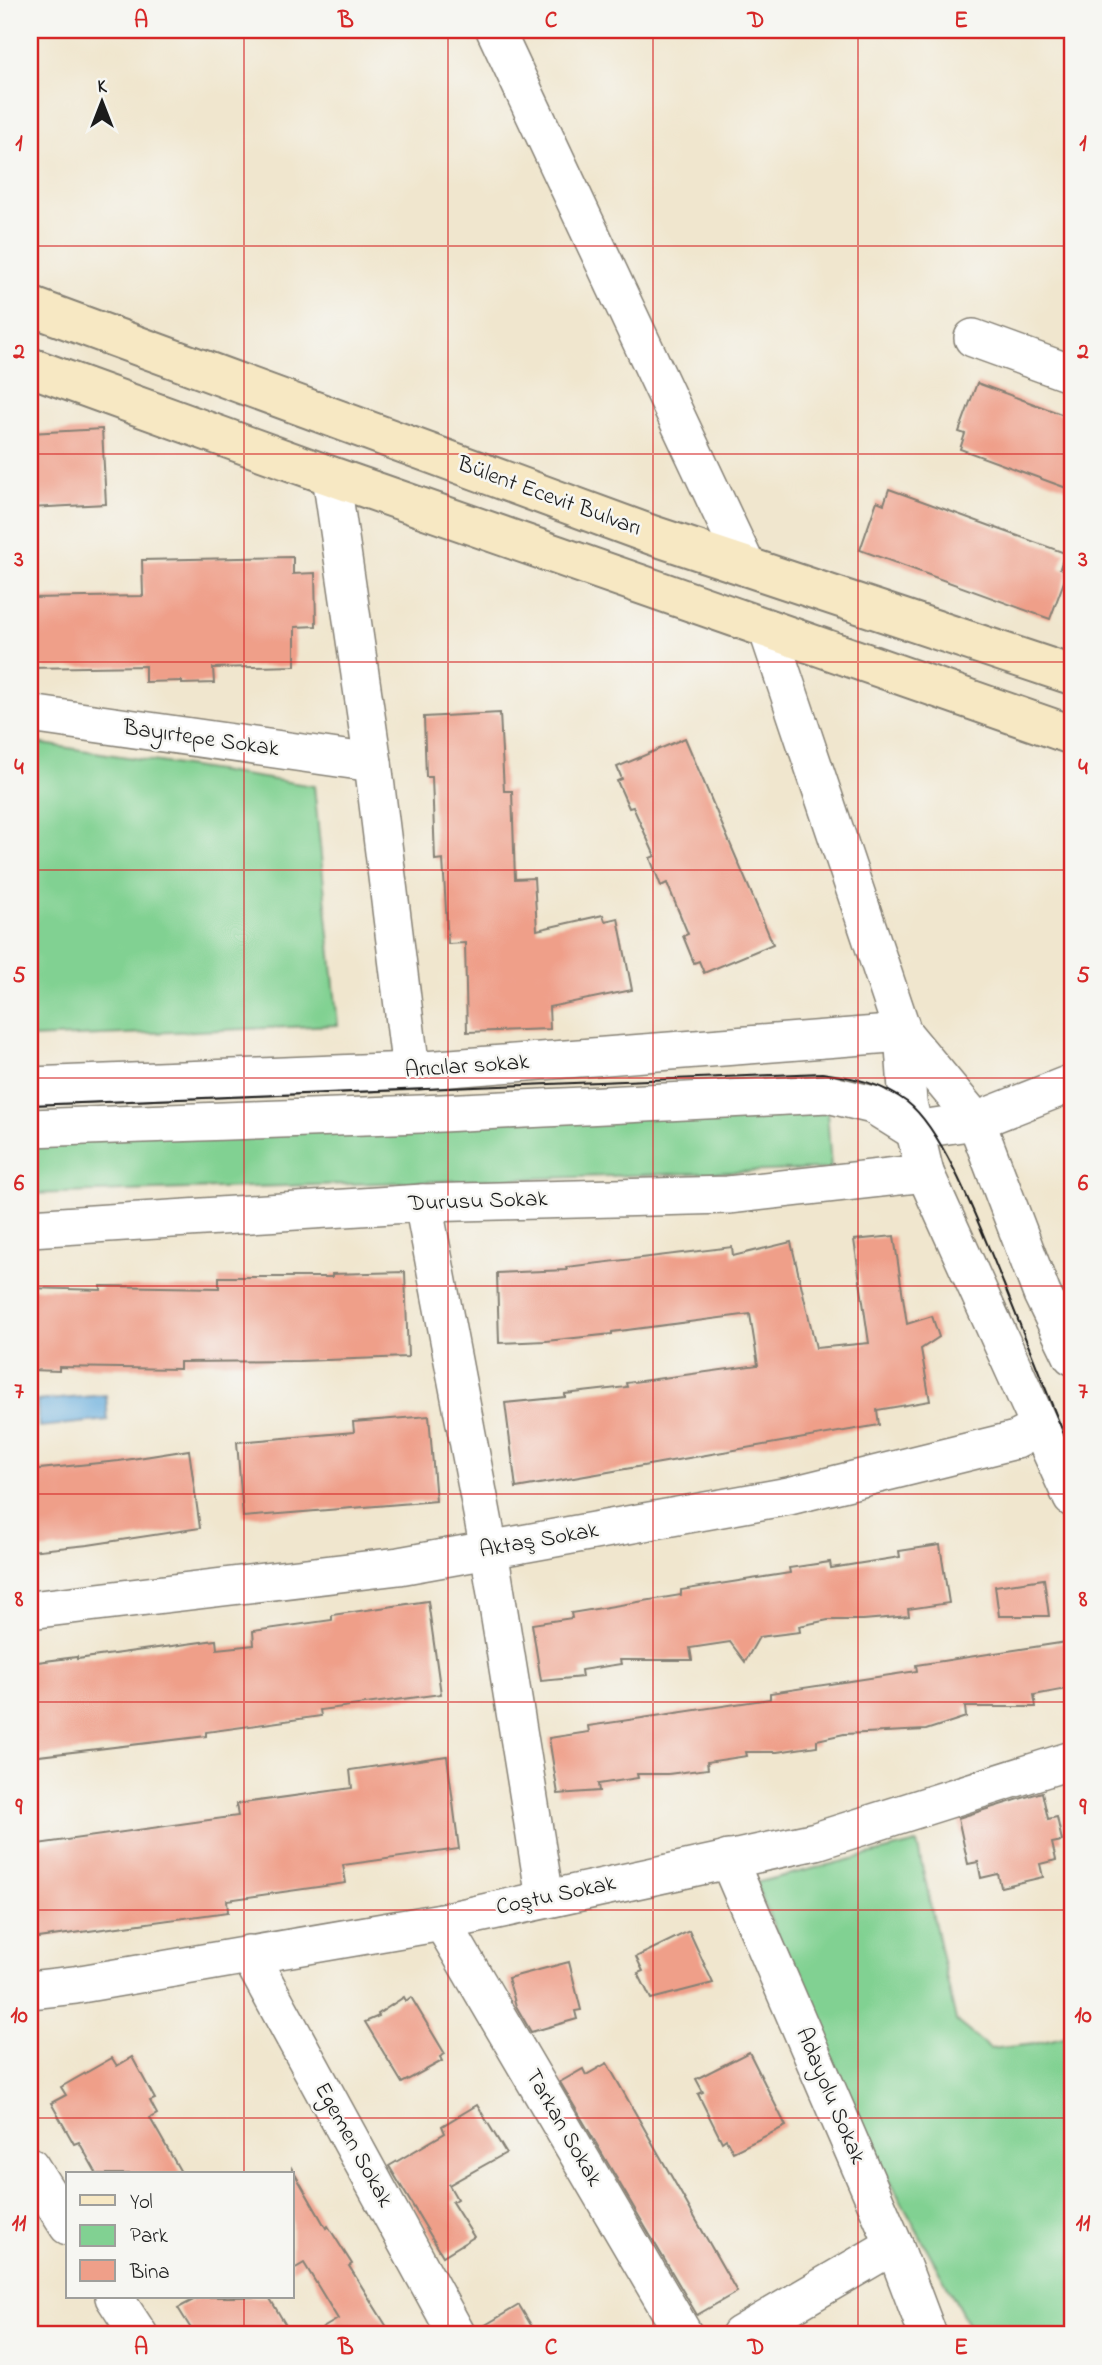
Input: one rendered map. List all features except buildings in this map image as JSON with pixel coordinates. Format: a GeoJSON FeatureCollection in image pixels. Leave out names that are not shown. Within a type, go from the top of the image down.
{"type":"FeatureCollection","features":[{"type":"Feature","properties":{"kind":"main road","name":"Bülent Ecevit Bulvarı"},"geometry":{"type":"LineString","coordinates":[[30,306],[652,535],[1072,675]]}},
{"type":"Feature","properties":{"kind":"main road"},"geometry":{"type":"LineString","coordinates":[[30,367],[331,476],[1072,735]]}},
{"type":"Feature","properties":{"kind":"street"},"geometry":{"type":"LineString","coordinates":[[495,30],[747,567]]}},
{"type":"Feature","properties":{"kind":"street"},"geometry":{"type":"LineString","coordinates":[[973,338],[1072,374]]}},
{"type":"Feature","properties":{"kind":"street"},"geometry":{"type":"LineString","coordinates":[[331,476],[373,763],[411,1071]]}},
{"type":"Feature","properties":{"kind":"street"},"geometry":{"type":"LineString","coordinates":[[767,628],[903,1032],[908,1103],[925,1173],[1072,1498]]}},
{"type":"Feature","properties":{"kind":"street","name":"Bayırtepe Sokak"},"geometry":{"type":"LineString","coordinates":[[30,714],[373,763]]}},
{"type":"Feature","properties":{"kind":"street"},"geometry":{"type":"LineString","coordinates":[[903,1032],[976,1121],[1042,1294],[1072,1356]]}},
{"type":"Feature","properties":{"kind":"street","name":"Arıcılar sokak"},"geometry":{"type":"LineString","coordinates":[[30,1086],[411,1071],[903,1032]]}},
{"type":"Feature","properties":{"kind":"street"},"geometry":{"type":"LineString","coordinates":[[30,1128],[421,1114],[828,1094],[873,1105],[913,1130],[976,1121],[1072,1083]]}},
{"type":"Feature","properties":{"kind":"street","name":"Durusu Sokak"},"geometry":{"type":"LineString","coordinates":[[30,1228],[423,1202],[728,1195],[925,1173]]}},
{"type":"Feature","properties":{"kind":"street"},"geometry":{"type":"LineString","coordinates":[[423,1202],[489,1550],[545,1898]]}},
{"type":"Feature","properties":{"kind":"street","name":"Aktaş Sokak"},"geometry":{"type":"LineString","coordinates":[[30,1610],[399,1566],[789,1496],[1016,1440],[1039,1428]]}},
{"type":"Feature","properties":{"kind":"street","name":"Coştu Sokak"},"geometry":{"type":"LineString","coordinates":[[30,1990],[75,1985],[442,1922],[816,1841],[1072,1760]]}},
{"type":"Feature","properties":{"kind":"street","name":"Adayolu Sokak"},"geometry":{"type":"LineString","coordinates":[[729,1859],[894,2245],[928,2335]]}},
{"type":"Feature","properties":{"kind":"street","name":"Tarkan Sokak"},"geometry":{"type":"LineString","coordinates":[[442,1922],[684,2335]]}},
{"type":"Feature","properties":{"kind":"street","name":"Egemen Sokak"},"geometry":{"type":"LineString","coordinates":[[249,1954],[457,2335]]}},
{"type":"Feature","properties":{"kind":"street"},"geometry":{"type":"LineString","coordinates":[[30,2166],[66,2223]]}},
{"type":"Feature","properties":{"kind":"street"},"geometry":{"type":"LineString","coordinates":[[740,2335],[894,2245]]}},
{"type":"Feature","properties":{"kind":"street"},"geometry":{"type":"LineString","coordinates":[[115,2298],[139,2335]]}},
{"type":"Feature","properties":{"kind":"green space"},"geometry":{"type":"Polygon","coordinates":[[[30,742],[314,786],[338,1025],[30,1038],[30,742]]]}},
{"type":"Feature","properties":{"kind":"green space"},"geometry":{"type":"Polygon","coordinates":[[[827,1111],[831,1169],[30,1194],[30,1134],[827,1111]]]}},
{"type":"Feature","properties":{"kind":"green space"},"geometry":{"type":"Polygon","coordinates":[[[917,1843],[956,2021],[990,2049],[1034,2044],[1072,2035],[1072,2335],[974,2335],[866,2137],[755,1883],[917,1843]]]}},
{"type":"Feature","properties":{"kind":"water"},"geometry":{"type":"Polygon","coordinates":[[[106,1395],[108,1420],[39,1427],[37,1401],[106,1395]]]}},
{"type":"Feature","properties":{"kind":"tram line"},"geometry":{"type":"LineString","coordinates":[[30,1105],[822,1073],[866,1082],[907,1102],[922,1117],[950,1161],[986,1241],[1072,1454]]}}]}
